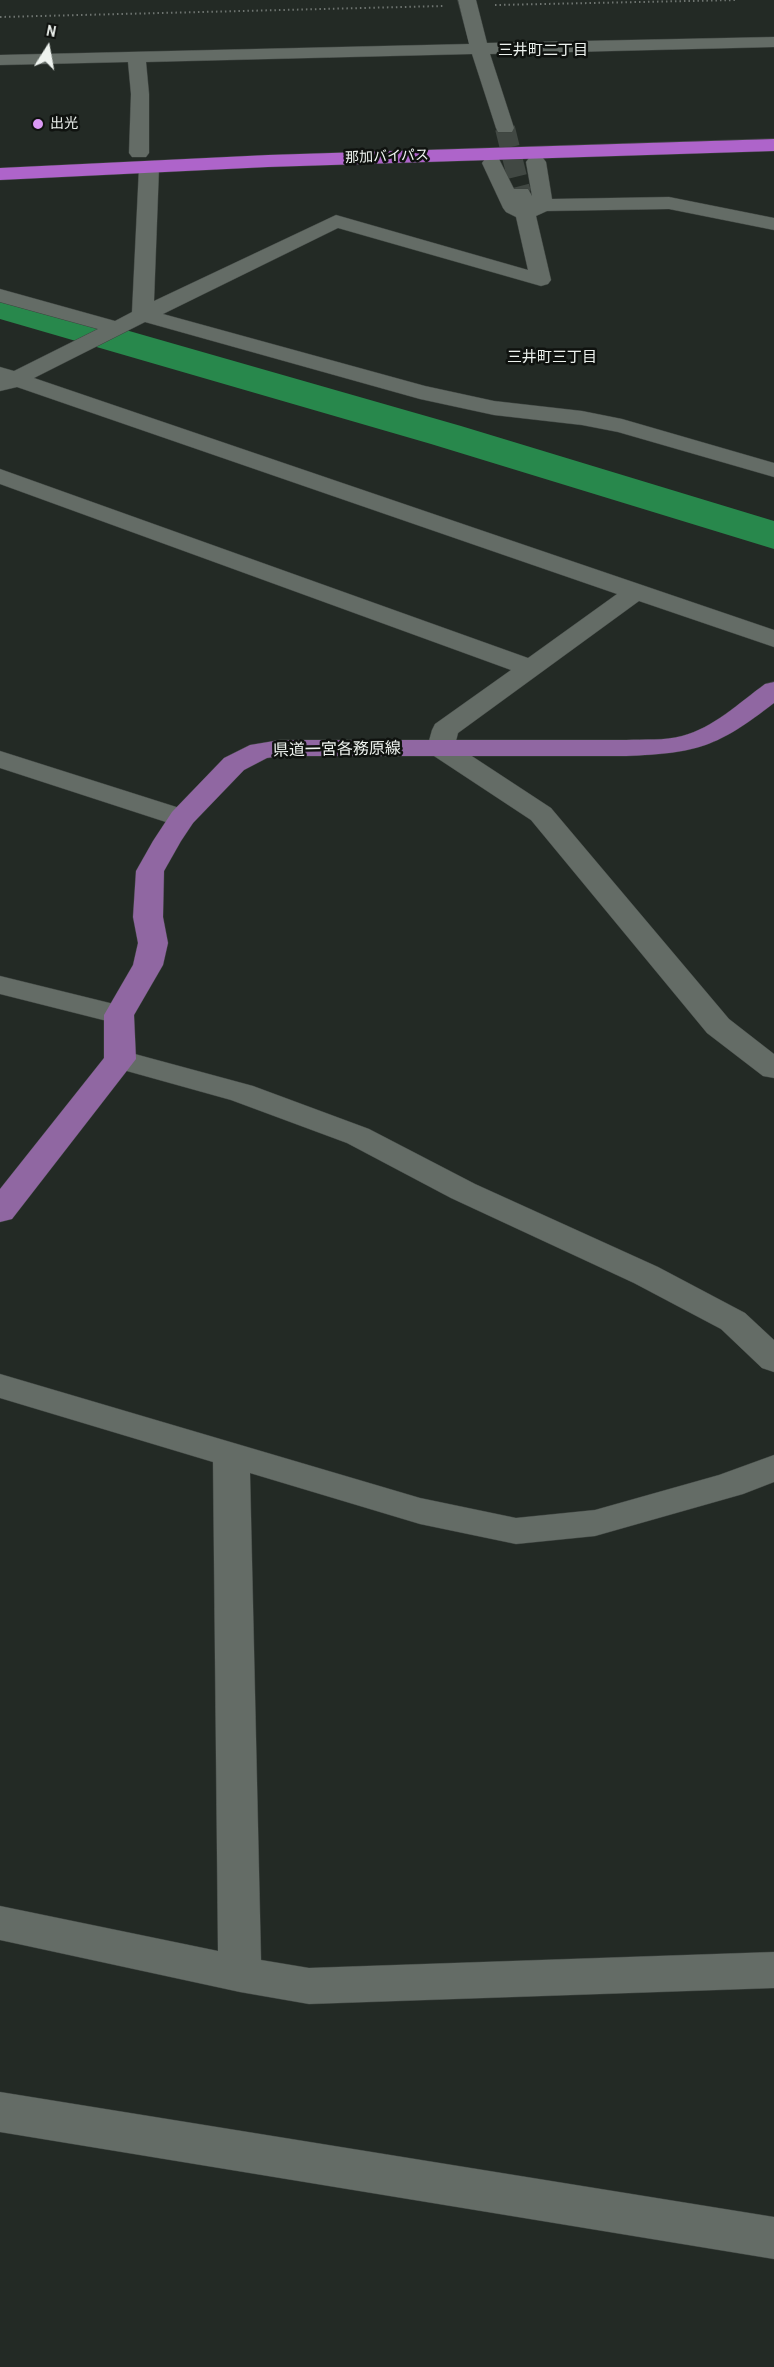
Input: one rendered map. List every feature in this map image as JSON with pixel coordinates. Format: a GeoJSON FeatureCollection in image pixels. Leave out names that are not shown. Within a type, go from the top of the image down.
{"type":"FeatureCollection","features":[{"type":"Feature","properties":{"kind":"highway"},"geometry":{"type":"LineString","coordinates":[[333,140],[774,128]]}},
{"type":"Feature","properties":{"kind":"highway","name":"那加バイパス"},"geometry":{"type":"LineString","coordinates":[[0,174],[144,160],[176,152],[774,135]]}},
{"type":"Feature","properties":{"kind":"highway"},"geometry":{"type":"LineString","coordinates":[[176,152],[218,145]]}},
{"type":"Feature","properties":{"kind":"highway","name":"那加バイパス"},"geometry":{"type":"LineString","coordinates":[[0,155],[268,161],[774,146]]}},
{"type":"Feature","properties":{"kind":"highway"},"geometry":{"type":"LineString","coordinates":[[268,161],[302,168],[774,155]]}},
{"type":"Feature","properties":{"kind":"main road","name":"県道一宮各務原線"},"geometry":{"type":"LineString","coordinates":[[119,1015],[148,966],[153,943],[148,917],[150,871],[182,818],[234,764],[260,752],[280,748],[626,748],[677,745],[701,739],[727,726],[774,690]]}},
{"type":"Feature","properties":{"kind":"main road"},"geometry":{"type":"LineString","coordinates":[[0,1211],[120,1059],[119,1015]]}},
{"type":"Feature","properties":{"kind":"street"},"geometry":{"type":"LineString","coordinates":[[468,3],[493,92]]}},
{"type":"Feature","properties":{"kind":"street"},"geometry":{"type":"LineString","coordinates":[[0,60],[774,42]]}},
{"type":"Feature","properties":{"kind":"street"},"geometry":{"type":"LineString","coordinates":[[136,56],[144,160],[142,315]]}},
{"type":"Feature","properties":{"kind":"street"},"geometry":{"type":"LineString","coordinates":[[479,109],[477,99],[493,92],[509,98],[513,127]]}},
{"type":"Feature","properties":{"kind":"street"},"geometry":{"type":"LineString","coordinates":[[5,380],[107,333],[336,221],[541,280],[535,209],[536,162]]}},
{"type":"Feature","properties":{"kind":"street"},"geometry":{"type":"LineString","coordinates":[[492,163],[513,208],[669,203],[774,224]]}},
{"type":"Feature","properties":{"kind":"street"},"geometry":{"type":"LineString","coordinates":[[521,193],[535,209]]}},
{"type":"Feature","properties":{"kind":"street"},"geometry":{"type":"LineString","coordinates":[[0,295],[107,333]]}},
{"type":"Feature","properties":{"kind":"street"},"geometry":{"type":"LineString","coordinates":[[142,315],[420,392],[494,408],[582,418],[622,426],[774,470]]}},
{"type":"Feature","properties":{"kind":"street"},"geometry":{"type":"LineString","coordinates":[[5,380],[774,639]]}},
{"type":"Feature","properties":{"kind":"street"},"geometry":{"type":"LineString","coordinates":[[0,476],[531,668]]}},
{"type":"Feature","properties":{"kind":"street"},"geometry":{"type":"LineString","coordinates":[[636,592],[445,730],[441,748],[542,814],[718,1026],[774,1069]]}},
{"type":"Feature","properties":{"kind":"street"},"geometry":{"type":"LineString","coordinates":[[0,759],[182,818]]}},
{"type":"Feature","properties":{"kind":"street"},"geometry":{"type":"LineString","coordinates":[[0,985],[119,1015]]}},
{"type":"Feature","properties":{"kind":"street"},"geometry":{"type":"LineString","coordinates":[[120,1059],[242,1094],[357,1136],[463,1191],[646,1275],[733,1321],[774,1360]]}},
{"type":"Feature","properties":{"kind":"street"},"geometry":{"type":"LineString","coordinates":[[0,1386],[420,1511],[516,1531],[595,1523],[730,1485],[774,1468]]}},
{"type":"Feature","properties":{"kind":"street"},"geometry":{"type":"LineString","coordinates":[[231,1454],[240,1974]]}},
{"type":"Feature","properties":{"kind":"street"},"geometry":{"type":"LineString","coordinates":[[0,1923],[240,1974],[309,1986],[774,1970]]}},
{"type":"Feature","properties":{"kind":"street"},"geometry":{"type":"LineString","coordinates":[[0,2112],[774,2238]]}},
{"type":"Feature","properties":{"kind":"path"},"geometry":{"type":"LineString","coordinates":[[0,17],[468,3],[737,0]]}},
{"type":"Feature","properties":{"kind":"waterway"},"geometry":{"type":"LineString","coordinates":[[0,306],[446,435],[774,535]]}},
{"type":"Feature","properties":{"kind":"tunnel"},"geometry":{"type":"LineString","coordinates":[[505,128],[521,193]]}},
{"type":"Feature","properties":{"kind":"place","name":"出光"},"geometry":{"type":"Point","coordinates":[38,124]}},
{"type":"Feature","properties":{"kind":"district","name":"三井町二丁目"},"geometry":{"type":"Point","coordinates":[543,51]}},
{"type":"Feature","properties":{"kind":"district","name":"三井町三丁目"},"geometry":{"type":"Point","coordinates":[552,358]}}]}
